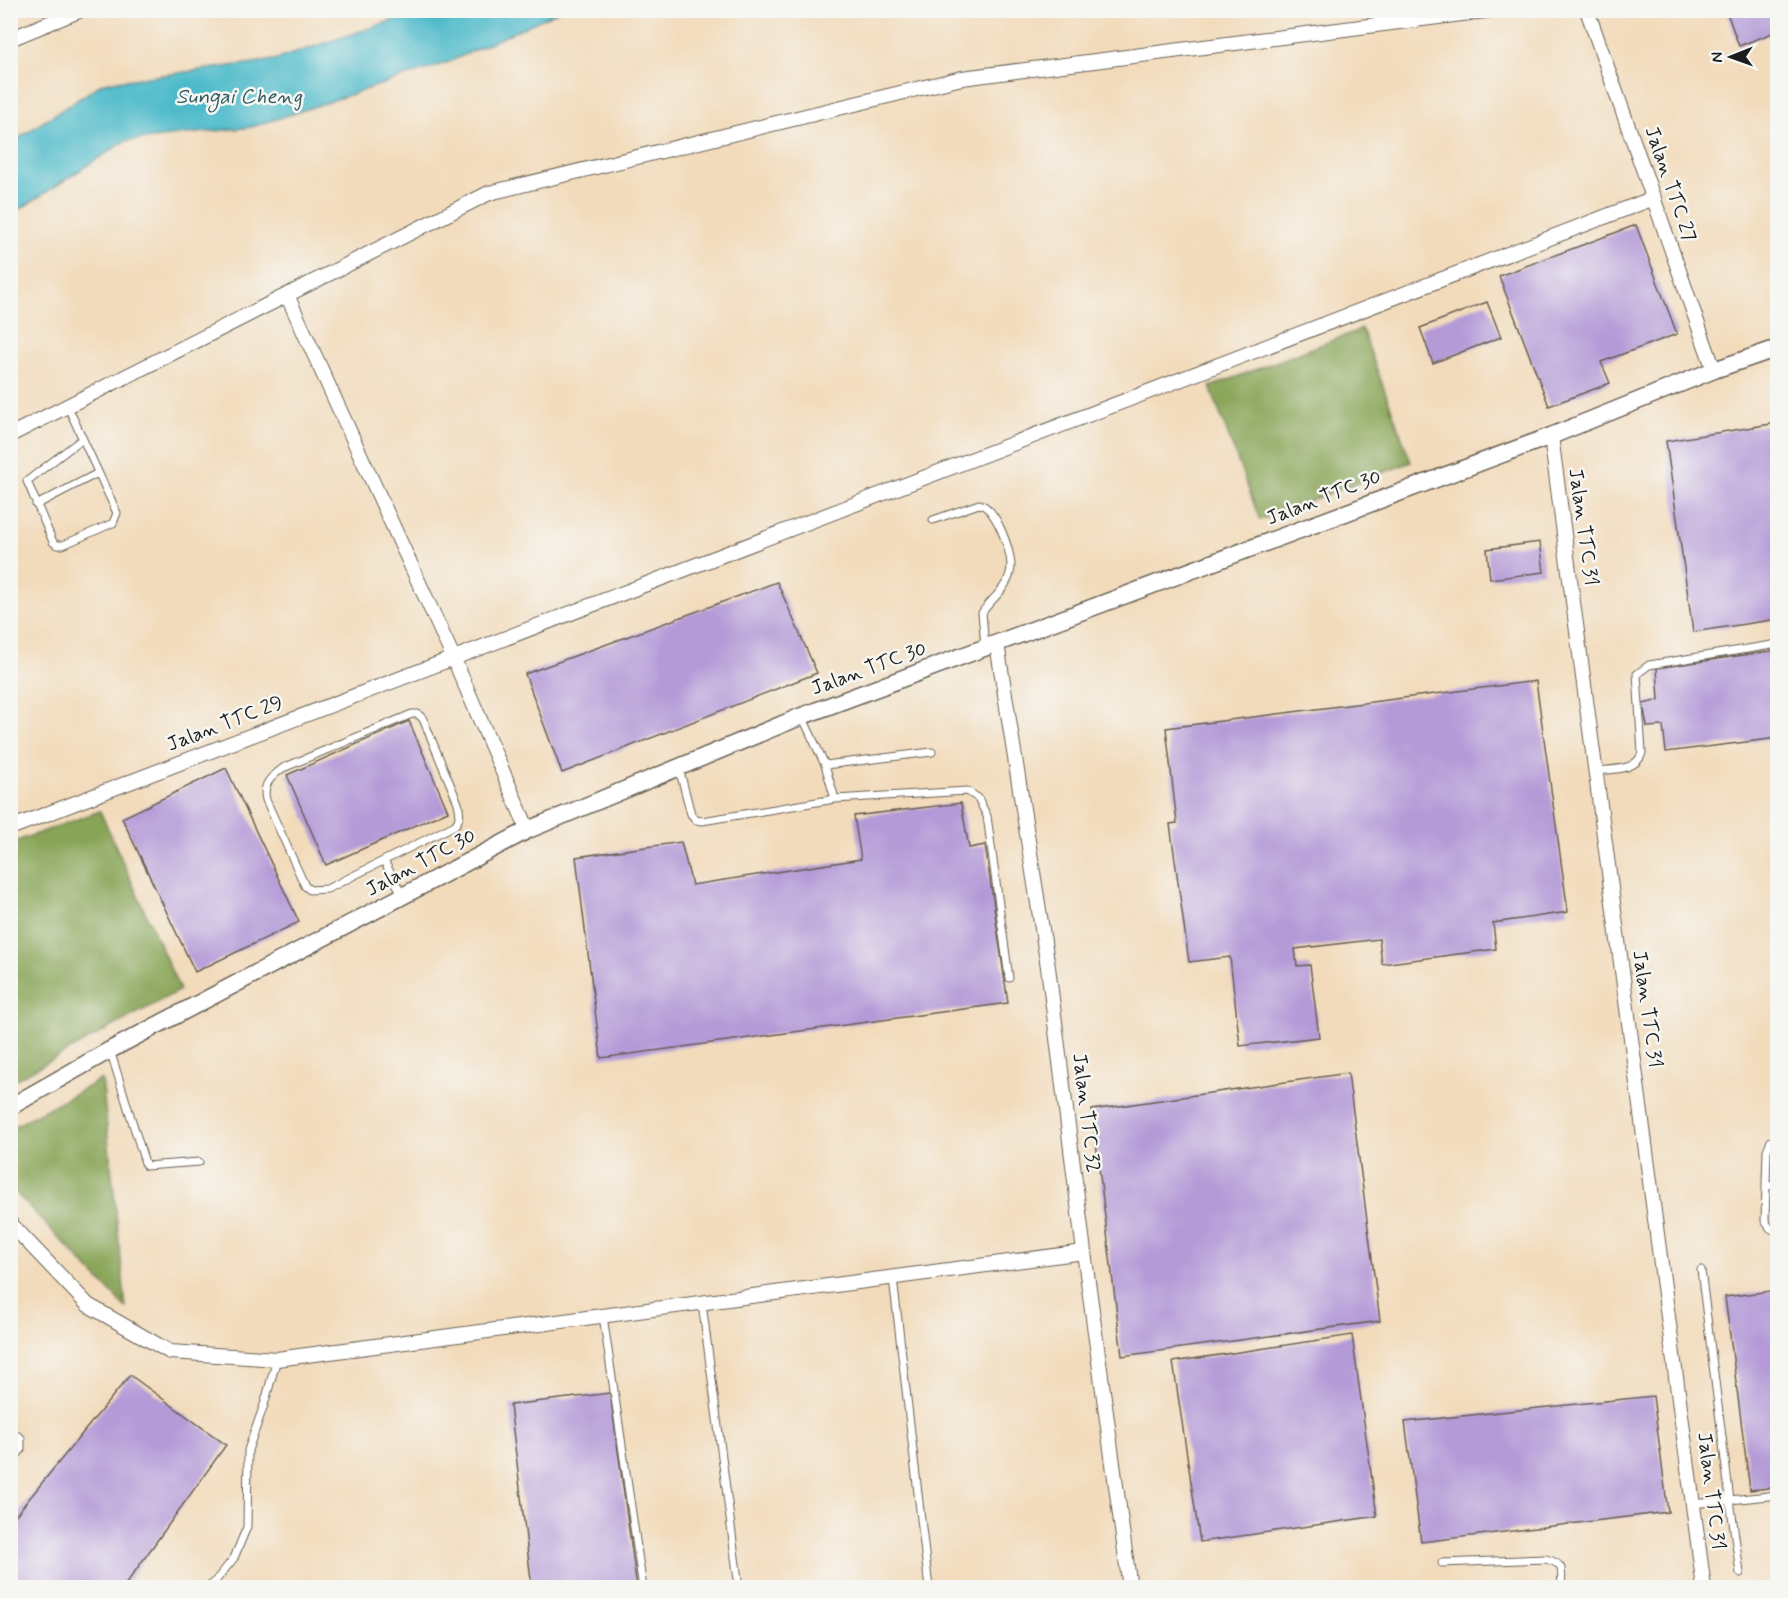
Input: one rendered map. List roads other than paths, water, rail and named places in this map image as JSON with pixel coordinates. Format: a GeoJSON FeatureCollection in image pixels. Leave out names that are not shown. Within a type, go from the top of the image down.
{"type":"FeatureCollection","features":[{"type":"Feature","properties":{"kind":"street"},"geometry":{"type":"LineString","coordinates":[[10,39],[81,10]]}},
{"type":"Feature","properties":{"kind":"street"},"geometry":{"type":"LineString","coordinates":[[10,435],[489,193],[962,78],[1493,10]]}},
{"type":"Feature","properties":{"kind":"street","name":"Jalan TTC 27"},"geometry":{"type":"LineString","coordinates":[[1587,10],[1714,370]]}},
{"type":"Feature","properties":{"kind":"street","name":"Jalan TTC 29"},"geometry":{"type":"LineString","coordinates":[[10,828],[1654,198]]}},
{"type":"Feature","properties":{"kind":"street"},"geometry":{"type":"LineString","coordinates":[[287,295],[453,657],[528,830]]}},
{"type":"Feature","properties":{"kind":"street","name":"Jalan TTC 30"},"geometry":{"type":"LineString","coordinates":[[10,1107],[110,1050],[528,830],[802,716],[1551,436],[1714,370],[1778,348]]}},
{"type":"Feature","properties":{"kind":"street","name":"Jalan TTC 31"},"geometry":{"type":"LineString","coordinates":[[1551,436],[1704,1587]]}},
{"type":"Feature","properties":{"kind":"street","name":"Jalan TTC 32"},"geometry":{"type":"LineString","coordinates":[[991,646],[1048,967],[1130,1587]]}},
{"type":"Feature","properties":{"kind":"street"},"geometry":{"type":"LineString","coordinates":[[10,1223],[88,1305],[170,1352],[277,1359],[1084,1251]]}},
{"type":"Feature","properties":{"kind":"street"},"geometry":{"type":"LineString","coordinates":[[1130,1587],[1137,1587]]}},
{"type":"Feature","properties":{"kind":"lane"},"geometry":{"type":"LineString","coordinates":[[68,407],[117,513],[113,523],[63,545],[57,545],[53,542],[27,485],[28,478],[82,439]]}},
{"type":"Feature","properties":{"kind":"lane"},"geometry":{"type":"LineString","coordinates":[[36,505],[98,473]]}},
{"type":"Feature","properties":{"kind":"lane"},"geometry":{"type":"LineString","coordinates":[[933,520],[979,504],[990,510],[1000,530],[1010,555],[1011,568],[1006,584],[982,613],[991,646]]}},
{"type":"Feature","properties":{"kind":"lane"},"geometry":{"type":"LineString","coordinates":[[1596,771],[1632,765],[1640,760],[1642,753],[1637,674],[1642,669],[1649,665],[1778,644]]}},
{"type":"Feature","properties":{"kind":"lane"},"geometry":{"type":"LineString","coordinates":[[418,714],[423,719],[458,803],[459,820],[455,825],[384,861],[327,889],[310,891],[305,886],[266,800],[267,782],[283,768],[405,715],[418,714]]}},
{"type":"Feature","properties":{"kind":"lane"},"geometry":{"type":"LineString","coordinates":[[802,716],[825,765],[835,799]]}},
{"type":"Feature","properties":{"kind":"lane"},"geometry":{"type":"LineString","coordinates":[[825,765],[932,752]]}},
{"type":"Feature","properties":{"kind":"lane"},"geometry":{"type":"LineString","coordinates":[[679,767],[691,814],[696,820],[702,821],[835,799],[967,791],[978,798],[987,816],[1009,978]]}},
{"type":"Feature","properties":{"kind":"lane"},"geometry":{"type":"LineString","coordinates":[[384,861],[403,896]]}},
{"type":"Feature","properties":{"kind":"lane"},"geometry":{"type":"LineString","coordinates":[[110,1050],[146,1166],[199,1162]]}},
{"type":"Feature","properties":{"kind":"lane"},"geometry":{"type":"LineString","coordinates":[[1778,1139],[1771,1141],[1767,1150],[1766,1186],[1766,1221],[1770,1228],[1778,1232]]}},
{"type":"Feature","properties":{"kind":"lane"},"geometry":{"type":"LineString","coordinates":[[1766,1186],[1778,1185]]}},
{"type":"Feature","properties":{"kind":"lane"},"geometry":{"type":"LineString","coordinates":[[1701,1270],[1740,1573]]}},
{"type":"Feature","properties":{"kind":"lane"},"geometry":{"type":"LineString","coordinates":[[893,1278],[929,1587]]}},
{"type":"Feature","properties":{"kind":"lane"},"geometry":{"type":"LineString","coordinates":[[702,1303],[739,1587]]}},
{"type":"Feature","properties":{"kind":"lane"},"geometry":{"type":"LineString","coordinates":[[603,1316],[643,1587]]}},
{"type":"Feature","properties":{"kind":"lane"},"geometry":{"type":"LineString","coordinates":[[205,1587],[213,1584],[234,1558],[247,1527],[248,1450],[277,1359]]}},
{"type":"Feature","properties":{"kind":"lane"},"geometry":{"type":"LineString","coordinates":[[10,1431],[21,1438],[21,1450],[10,1463]]}},
{"type":"Feature","properties":{"kind":"lane"},"geometry":{"type":"LineString","coordinates":[[1693,1504],[1778,1495]]}},
{"type":"Feature","properties":{"kind":"lane"},"geometry":{"type":"LineString","coordinates":[[1442,1563],[1546,1559],[1557,1562],[1562,1568],[1561,1587]]}},
{"type":"Feature","properties":{"kind":"water","name":"Sungai Cheng"},"geometry":{"type":"Polygon","coordinates":[[[424,10],[559,11],[449,62],[252,127],[125,141],[11,215],[11,143],[103,83],[274,60],[424,10]]]}}]}
